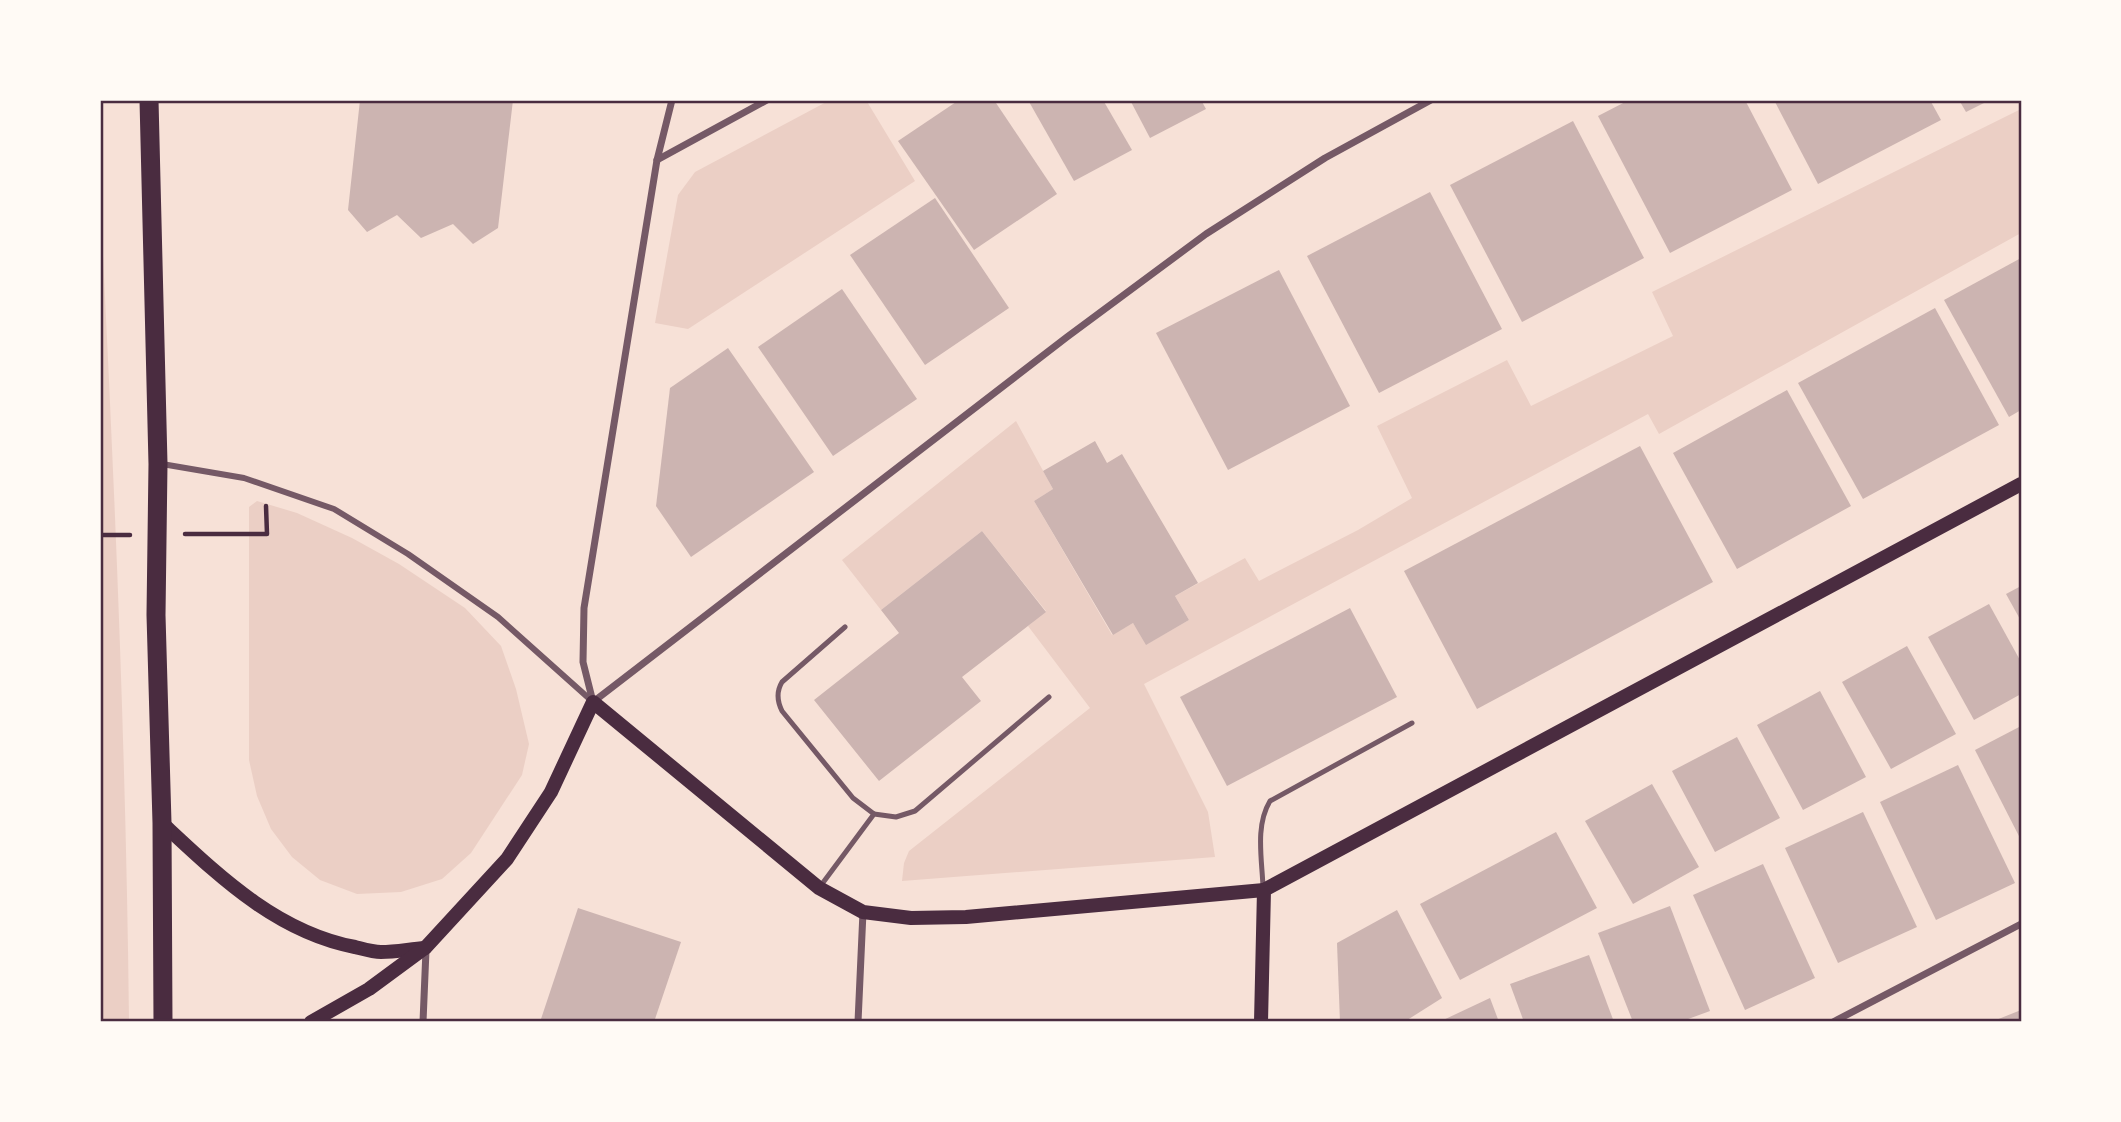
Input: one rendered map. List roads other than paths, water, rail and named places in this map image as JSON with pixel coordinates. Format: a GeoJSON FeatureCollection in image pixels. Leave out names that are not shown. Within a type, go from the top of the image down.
{"type":"FeatureCollection","features":[{"type":"Feature","properties":{"kind":"highway"},"geometry":{"type":"LineString","coordinates":[[149,100],[158,464],[156,615],[162,823],[163,1022]]}},
{"type":"Feature","properties":{"kind":"main road"},"geometry":{"type":"LineString","coordinates":[[311,1022],[369,989],[426,947],[507,859],[551,792],[593,702],[819,888],[863,912],[911,918],[966,917],[1264,890],[2021,484]]}},
{"type":"Feature","properties":{"kind":"main road"},"geometry":{"type":"LineString","coordinates":[[162,823],[222,879],[261,908],[299,929],[336,944],[380,952],[426,947]]}},
{"type":"Feature","properties":{"kind":"main road"},"geometry":{"type":"LineString","coordinates":[[1261,1022],[1264,890]]}},
{"type":"Feature","properties":{"kind":"street"},"geometry":{"type":"LineString","coordinates":[[593,702],[583,662],[584,608],[657,160],[671,100]]}},
{"type":"Feature","properties":{"kind":"street"},"geometry":{"type":"LineString","coordinates":[[657,160],[768,100]]}},
{"type":"Feature","properties":{"kind":"street"},"geometry":{"type":"LineString","coordinates":[[593,702],[1056,345],[1206,234],[1325,158],[1431,100]]}},
{"type":"Feature","properties":{"kind":"street"},"geometry":{"type":"LineString","coordinates":[[158,464],[244,478],[334,509],[408,554],[498,617],[593,702]]}},
{"type":"Feature","properties":{"kind":"street"},"geometry":{"type":"LineString","coordinates":[[858,1022],[863,912]]}},
{"type":"Feature","properties":{"kind":"street"},"geometry":{"type":"LineString","coordinates":[[1833,1022],[2021,924]]}},
{"type":"Feature","properties":{"kind":"street"},"geometry":{"type":"LineString","coordinates":[[423,1022],[426,947]]}},
{"type":"Feature","properties":{"kind":"lane"},"geometry":{"type":"LineString","coordinates":[[845,627],[782,682],[778,698],[782,711],[853,798],[874,814],[897,817],[915,811],[1049,696]]}},
{"type":"Feature","properties":{"kind":"lane"},"geometry":{"type":"LineString","coordinates":[[1264,890],[1261,826],[1270,801],[1412,723]]}},
{"type":"Feature","properties":{"kind":"lane"},"geometry":{"type":"LineString","coordinates":[[819,888],[874,814]]}}]}
